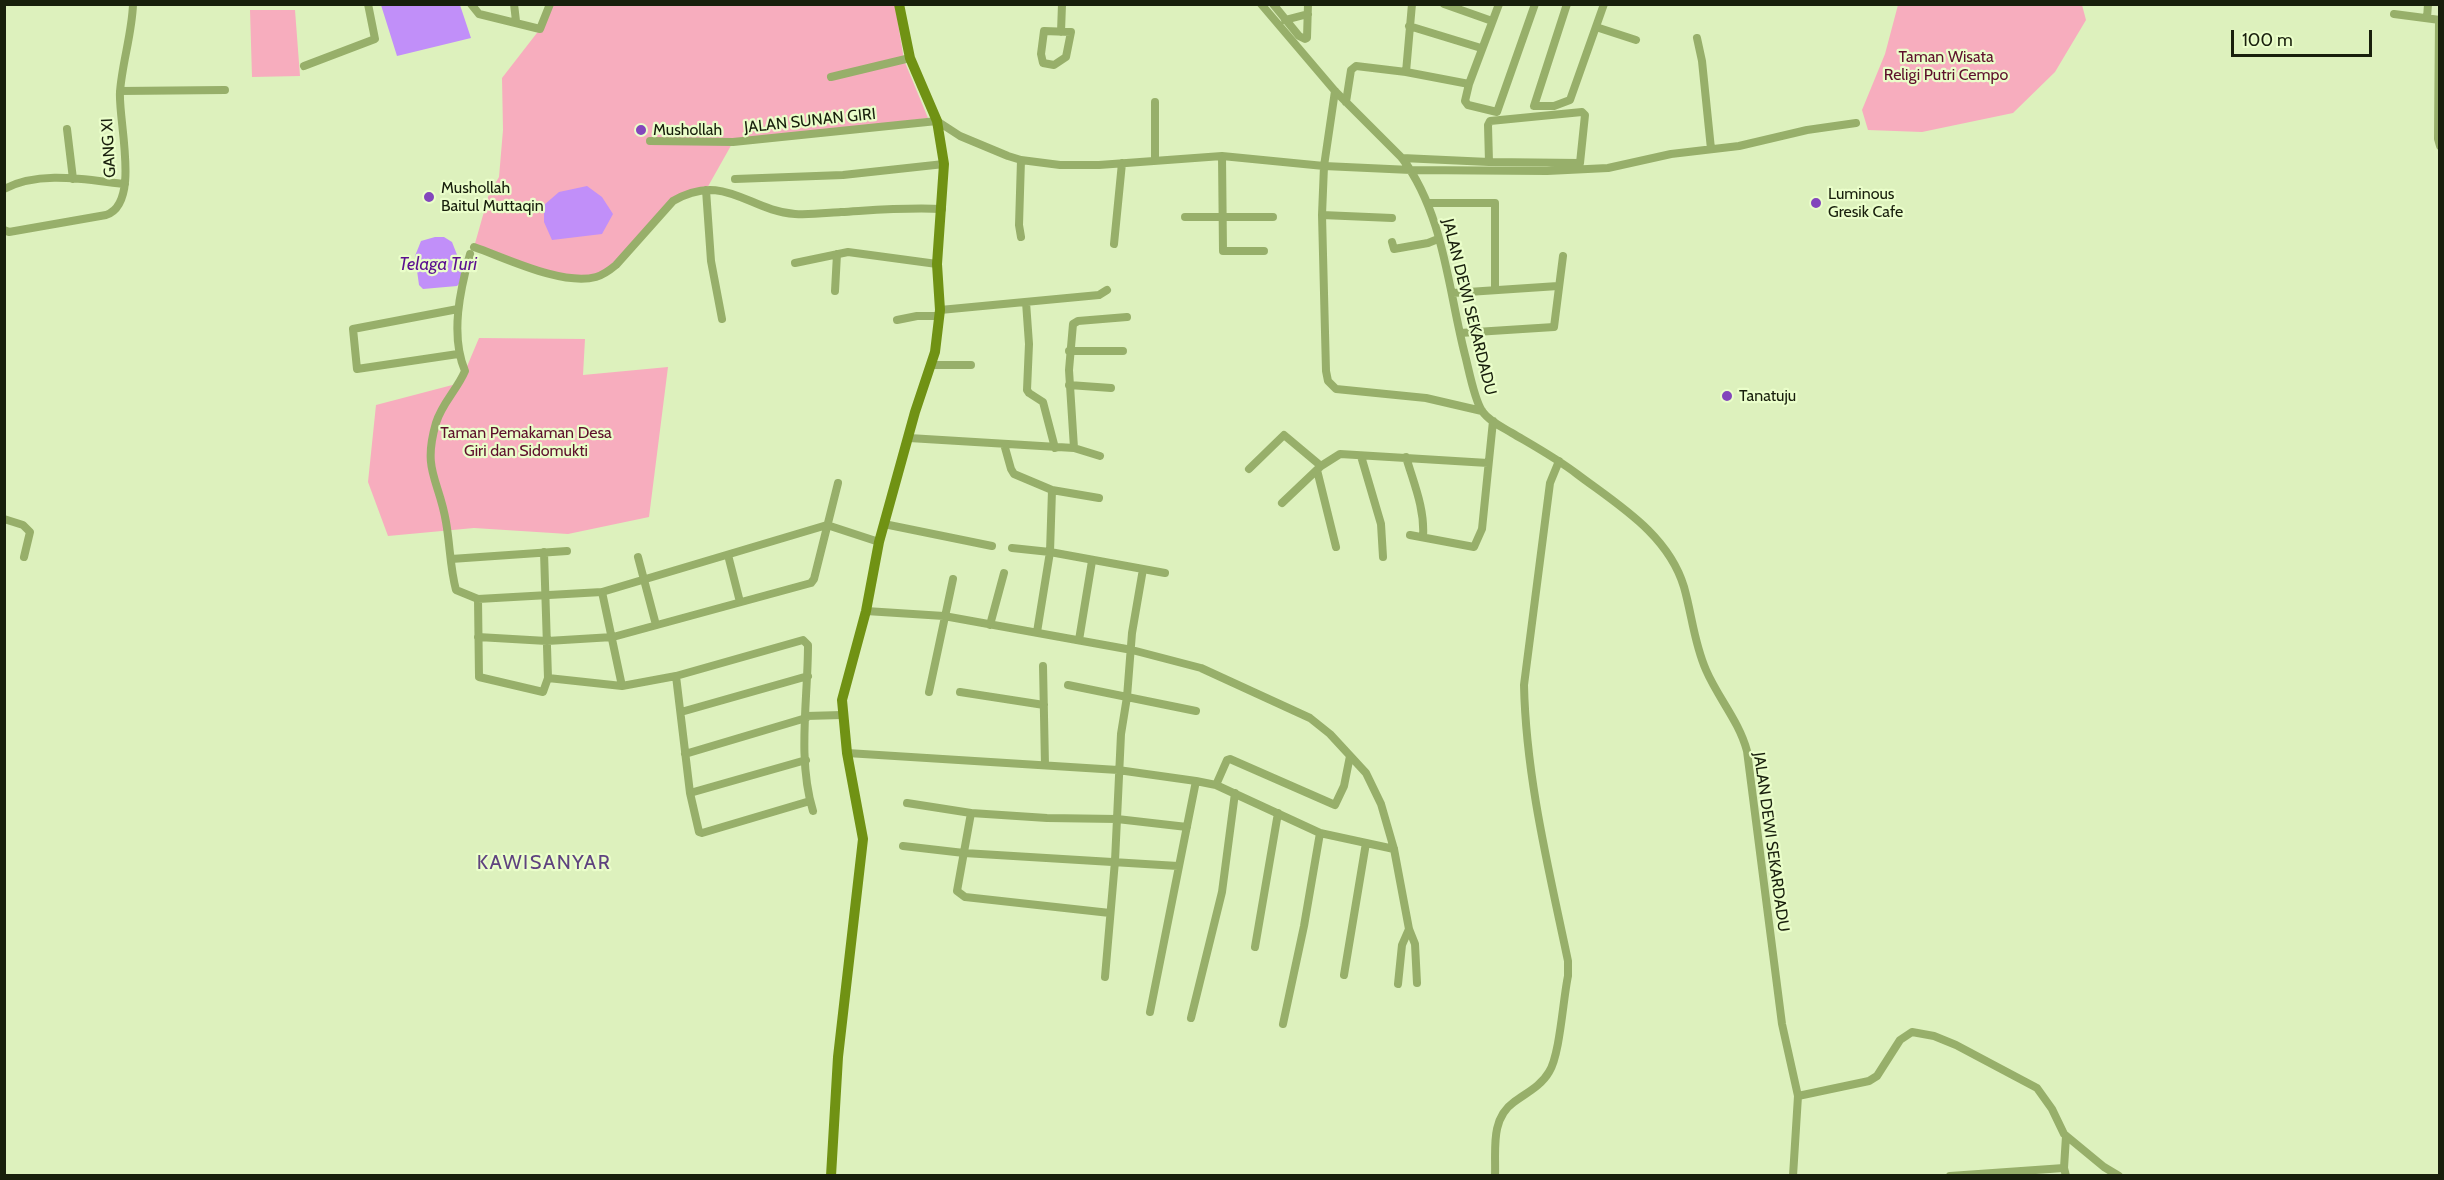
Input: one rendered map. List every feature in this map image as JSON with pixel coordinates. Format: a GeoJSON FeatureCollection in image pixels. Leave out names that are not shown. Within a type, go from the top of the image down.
{"type":"FeatureCollection","features":[{"type":"Feature","properties":{"kind":"street","name":"GANG XI"},"geometry":{"type":"LineString","coordinates":[[4,230],[9,232],[114,212],[118,207],[125,184],[120,91],[133,4]]}},
{"type":"Feature","properties":{"kind":"street"},"geometry":{"type":"LineString","coordinates":[[304,66],[375,39],[368,4]]}},
{"type":"Feature","properties":{"kind":"street"},"geometry":{"type":"LineString","coordinates":[[471,4],[479,14],[500,20],[516,21],[540,29],[550,4]]}},
{"type":"Feature","properties":{"kind":"street"},"geometry":{"type":"LineString","coordinates":[[514,4],[516,21]]}},
{"type":"Feature","properties":{"kind":"street"},"geometry":{"type":"LineString","coordinates":[[831,1176],[838,1057],[863,839],[847,753],[842,700],[866,610],[879,542],[931,365],[940,313],[937,264],[944,164],[937,121],[910,58],[899,4]]}},
{"type":"Feature","properties":{"kind":"street"},"geometry":{"type":"LineString","coordinates":[[1061,32],[1062,4]]}},
{"type":"Feature","properties":{"kind":"street","name":"JALAN DEWI SEKARDADU"},"geometry":{"type":"LineString","coordinates":[[1261,4],[1335,91],[1402,158],[1411,170],[1428,204],[1482,411],[1492,421],[1559,461],[1642,524],[1675,563],[1684,587],[1697,645],[1706,671],[1743,736],[1747,751],[1782,1024],[1798,1096],[1793,1176]]}},
{"type":"Feature","properties":{"kind":"street"},"geometry":{"type":"LineString","coordinates":[[1273,4],[1299,36],[1305,39],[1307,38],[1308,4]]}},
{"type":"Feature","properties":{"kind":"street"},"geometry":{"type":"LineString","coordinates":[[1406,72],[1412,4]]}},
{"type":"Feature","properties":{"kind":"street"},"geometry":{"type":"LineString","coordinates":[[1444,4],[1492,21]]}},
{"type":"Feature","properties":{"kind":"street"},"geometry":{"type":"LineString","coordinates":[[1499,4],[1469,84],[1466,104],[1497,112],[1535,4]]}},
{"type":"Feature","properties":{"kind":"street"},"geometry":{"type":"LineString","coordinates":[[1567,4],[1533,105],[1554,105],[1570,100],[1604,4]]}},
{"type":"Feature","properties":{"kind":"street"},"geometry":{"type":"LineString","coordinates":[[2427,18],[2428,4]]}},
{"type":"Feature","properties":{"kind":"street"},"geometry":{"type":"LineString","coordinates":[[1286,20],[1308,14]]}},
{"type":"Feature","properties":{"kind":"street"},"geometry":{"type":"LineString","coordinates":[[2394,14],[2439,20],[2439,146]]}},
{"type":"Feature","properties":{"kind":"street"},"geometry":{"type":"LineString","coordinates":[[1409,26],[1482,48]]}},
{"type":"Feature","properties":{"kind":"street"},"geometry":{"type":"LineString","coordinates":[[1596,27],[1636,40]]}},
{"type":"Feature","properties":{"kind":"street"},"geometry":{"type":"LineString","coordinates":[[1044,31],[1061,32],[1071,32],[1066,57],[1054,65],[1043,63],[1041,54],[1044,31]]}},
{"type":"Feature","properties":{"kind":"street"},"geometry":{"type":"LineString","coordinates":[[1697,38],[1702,61],[1711,149]]}},
{"type":"Feature","properties":{"kind":"street"},"geometry":{"type":"LineString","coordinates":[[831,76],[910,58]]}},
{"type":"Feature","properties":{"kind":"street"},"geometry":{"type":"LineString","coordinates":[[1346,102],[1353,67],[1406,72],[1469,84]]}},
{"type":"Feature","properties":{"kind":"street"},"geometry":{"type":"LineString","coordinates":[[120,91],[225,90]]}},
{"type":"Feature","properties":{"kind":"street"},"geometry":{"type":"LineString","coordinates":[[1335,91],[1324,166],[1322,214],[1324,341],[1328,381],[1336,389],[1426,398],[1482,411]]}},
{"type":"Feature","properties":{"kind":"street"},"geometry":{"type":"LineString","coordinates":[[1155,102],[1155,161]]}},
{"type":"Feature","properties":{"kind":"street"},"geometry":{"type":"LineString","coordinates":[[1402,158],[1489,162],[1581,162],[1584,113],[1490,121],[1488,125],[1489,162]]}},
{"type":"Feature","properties":{"kind":"street"},"geometry":{"type":"LineString","coordinates":[[937,121],[960,136],[1020,160],[1060,165],[1122,164],[1222,156],[1324,166],[1411,170],[1593,169],[1856,123]]}},
{"type":"Feature","properties":{"kind":"street","name":"JALAN SUNAN GIRI"},"geometry":{"type":"LineString","coordinates":[[650,141],[733,142],[937,121]]}},
{"type":"Feature","properties":{"kind":"street"},"geometry":{"type":"LineString","coordinates":[[67,129],[73,179]]}},
{"type":"Feature","properties":{"kind":"street"},"geometry":{"type":"LineString","coordinates":[[1222,156],[1223,251],[1264,251]]}},
{"type":"Feature","properties":{"kind":"street"},"geometry":{"type":"LineString","coordinates":[[1020,160],[1019,225],[1021,237]]}},
{"type":"Feature","properties":{"kind":"street"},"geometry":{"type":"LineString","coordinates":[[735,179],[843,175],[944,164]]}},
{"type":"Feature","properties":{"kind":"street"},"geometry":{"type":"LineString","coordinates":[[1114,244],[1122,164]]}},
{"type":"Feature","properties":{"kind":"street"},"geometry":{"type":"LineString","coordinates":[[4,189],[22,180],[73,179],[125,184]]}},
{"type":"Feature","properties":{"kind":"street"},"geometry":{"type":"LineString","coordinates":[[879,542],[827,525],[602,592],[478,599],[456,590],[446,521],[430,464],[430,446],[442,405],[460,383],[465,371],[458,354],[458,309],[472,250],[553,274],[576,279],[595,277],[616,266],[674,201],[685,194],[706,190],[745,197],[774,211],[796,214],[916,208],[942,209]]}},
{"type":"Feature","properties":{"kind":"street"},"geometry":{"type":"LineString","coordinates":[[706,190],[711,261],[722,319]]}},
{"type":"Feature","properties":{"kind":"street"},"geometry":{"type":"LineString","coordinates":[[1428,204],[1496,203],[1495,290]]}},
{"type":"Feature","properties":{"kind":"street"},"geometry":{"type":"LineString","coordinates":[[1322,214],[1392,218]]}},
{"type":"Feature","properties":{"kind":"street"},"geometry":{"type":"LineString","coordinates":[[1185,217],[1273,217]]}},
{"type":"Feature","properties":{"kind":"street"},"geometry":{"type":"LineString","coordinates":[[1392,242],[1394,249],[1418,245],[1438,238]]}},
{"type":"Feature","properties":{"kind":"street"},"geometry":{"type":"LineString","coordinates":[[795,263],[848,252],[937,264]]}},
{"type":"Feature","properties":{"kind":"street"},"geometry":{"type":"LineString","coordinates":[[835,291],[837,254]]}},
{"type":"Feature","properties":{"kind":"street"},"geometry":{"type":"LineString","coordinates":[[1460,333],[1551,328],[1555,324],[1563,256]]}},
{"type":"Feature","properties":{"kind":"street"},"geometry":{"type":"LineString","coordinates":[[1453,293],[1558,286]]}},
{"type":"Feature","properties":{"kind":"street"},"geometry":{"type":"LineString","coordinates":[[897,320],[1026,302],[1099,295],[1107,290]]}},
{"type":"Feature","properties":{"kind":"street"},"geometry":{"type":"LineString","coordinates":[[1026,302],[1029,344],[1027,390],[1043,402],[1054,448]]}},
{"type":"Feature","properties":{"kind":"street"},"geometry":{"type":"LineString","coordinates":[[458,309],[353,329],[357,369],[458,354]]}},
{"type":"Feature","properties":{"kind":"street"},"geometry":{"type":"LineString","coordinates":[[1074,448],[1069,351],[1075,322],[1127,317]]}},
{"type":"Feature","properties":{"kind":"street"},"geometry":{"type":"LineString","coordinates":[[1069,351],[1124,351]]}},
{"type":"Feature","properties":{"kind":"street"},"geometry":{"type":"LineString","coordinates":[[931,365],[971,365]]}},
{"type":"Feature","properties":{"kind":"street"},"geometry":{"type":"LineString","coordinates":[[1069,385],[1111,388]]}},
{"type":"Feature","properties":{"kind":"street"},"geometry":{"type":"LineString","coordinates":[[1410,535],[1474,547],[1482,529],[1492,421]]}},
{"type":"Feature","properties":{"kind":"street"},"geometry":{"type":"LineString","coordinates":[[1249,469],[1284,435],[1319,468],[1336,547]]}},
{"type":"Feature","properties":{"kind":"street"},"geometry":{"type":"LineString","coordinates":[[909,438],[1074,448],[1100,456]]}},
{"type":"Feature","properties":{"kind":"street"},"geometry":{"type":"LineString","coordinates":[[1004,444],[1014,474],[1053,490],[1099,498]]}},
{"type":"Feature","properties":{"kind":"street"},"geometry":{"type":"LineString","coordinates":[[1282,503],[1319,468],[1340,454],[1488,463]]}},
{"type":"Feature","properties":{"kind":"street"},"geometry":{"type":"LineString","coordinates":[[1361,456],[1380,524],[1383,557]]}},
{"type":"Feature","properties":{"kind":"street"},"geometry":{"type":"LineString","coordinates":[[1406,457],[1421,504],[1424,520],[1423,537]]}},
{"type":"Feature","properties":{"kind":"street"},"geometry":{"type":"LineString","coordinates":[[1495,1176],[1498,1122],[1513,1103],[1526,1095],[1550,1071],[1568,976],[1568,961],[1544,853],[1524,715],[1524,695],[1550,483],[1559,461]]}},
{"type":"Feature","properties":{"kind":"street"},"geometry":{"type":"LineString","coordinates":[[478,637],[547,641],[613,637],[813,581],[838,483]]}},
{"type":"Feature","properties":{"kind":"street"},"geometry":{"type":"LineString","coordinates":[[1037,632],[1050,552],[1053,490]]}},
{"type":"Feature","properties":{"kind":"street"},"geometry":{"type":"LineString","coordinates":[[4,519],[23,525],[30,532],[24,557]]}},
{"type":"Feature","properties":{"kind":"street"},"geometry":{"type":"LineString","coordinates":[[884,524],[992,546]]}},
{"type":"Feature","properties":{"kind":"street"},"geometry":{"type":"LineString","coordinates":[[1012,548],[1050,552],[1165,573]]}},
{"type":"Feature","properties":{"kind":"street"},"geometry":{"type":"LineString","coordinates":[[451,559],[567,551]]}},
{"type":"Feature","properties":{"kind":"street"},"geometry":{"type":"LineString","coordinates":[[478,599],[480,679],[540,693],[546,690],[548,678],[544,552]]}},
{"type":"Feature","properties":{"kind":"street"},"geometry":{"type":"LineString","coordinates":[[728,555],[740,602]]}},
{"type":"Feature","properties":{"kind":"street"},"geometry":{"type":"LineString","coordinates":[[638,557],[656,625]]}},
{"type":"Feature","properties":{"kind":"street"},"geometry":{"type":"LineString","coordinates":[[1078,640],[1092,561]]}},
{"type":"Feature","properties":{"kind":"street"},"geometry":{"type":"LineString","coordinates":[[1105,977],[1115,861],[1121,734],[1127,697],[1132,633],[1143,569]]}},
{"type":"Feature","properties":{"kind":"street"},"geometry":{"type":"LineString","coordinates":[[990,625],[1004,573]]}},
{"type":"Feature","properties":{"kind":"street"},"geometry":{"type":"LineString","coordinates":[[929,692],[953,579]]}},
{"type":"Feature","properties":{"kind":"street"},"geometry":{"type":"LineString","coordinates":[[602,592],[622,686]]}},
{"type":"Feature","properties":{"kind":"street"},"geometry":{"type":"LineString","coordinates":[[866,610],[944,616],[1132,650],[1201,668],[1310,718],[1330,734],[1366,773],[1372,783],[1395,849],[1409,929],[1415,944],[1417,983]]}},
{"type":"Feature","properties":{"kind":"street"},"geometry":{"type":"LineString","coordinates":[[548,678],[622,686],[676,676],[800,640],[808,645],[806,760],[813,811]]}},
{"type":"Feature","properties":{"kind":"street"},"geometry":{"type":"LineString","coordinates":[[1044,666],[1045,765]]}},
{"type":"Feature","properties":{"kind":"street"},"geometry":{"type":"LineString","coordinates":[[676,676],[690,793],[700,833],[810,801]]}},
{"type":"Feature","properties":{"kind":"street"},"geometry":{"type":"LineString","coordinates":[[681,712],[808,676]]}},
{"type":"Feature","properties":{"kind":"street"},"geometry":{"type":"LineString","coordinates":[[1068,685],[1196,711]]}},
{"type":"Feature","properties":{"kind":"street"},"geometry":{"type":"LineString","coordinates":[[960,692],[1044,705]]}},
{"type":"Feature","properties":{"kind":"street"},"geometry":{"type":"LineString","coordinates":[[685,754],[806,717],[842,715]]}},
{"type":"Feature","properties":{"kind":"street"},"geometry":{"type":"LineString","coordinates":[[847,753],[1118,770],[1196,781],[1216,785],[1320,833],[1395,849]]}},
{"type":"Feature","properties":{"kind":"street"},"geometry":{"type":"LineString","coordinates":[[1216,785],[1227,760],[1230,759],[1335,805],[1344,786],[1350,756]]}},
{"type":"Feature","properties":{"kind":"street"},"geometry":{"type":"LineString","coordinates":[[690,793],[806,760]]}},
{"type":"Feature","properties":{"kind":"street"},"geometry":{"type":"LineString","coordinates":[[1150,1012],[1196,781]]}},
{"type":"Feature","properties":{"kind":"street"},"geometry":{"type":"LineString","coordinates":[[1191,1018],[1222,892],[1235,794]]}},
{"type":"Feature","properties":{"kind":"street"},"geometry":{"type":"LineString","coordinates":[[907,803],[971,813],[1047,818],[1117,819],[1187,827]]}},
{"type":"Feature","properties":{"kind":"street"},"geometry":{"type":"LineString","coordinates":[[971,813],[957,891],[962,896],[1110,913]]}},
{"type":"Feature","properties":{"kind":"street"},"geometry":{"type":"LineString","coordinates":[[1255,947],[1278,813]]}},
{"type":"Feature","properties":{"kind":"street"},"geometry":{"type":"LineString","coordinates":[[1283,1024],[1304,926],[1320,833]]}},
{"type":"Feature","properties":{"kind":"street"},"geometry":{"type":"LineString","coordinates":[[1344,975],[1366,843]]}},
{"type":"Feature","properties":{"kind":"street"},"geometry":{"type":"LineString","coordinates":[[903,846],[964,853],[1178,866]]}},
{"type":"Feature","properties":{"kind":"street"},"geometry":{"type":"LineString","coordinates":[[1398,984],[1404,936],[1409,929]]}},
{"type":"Feature","properties":{"kind":"street"},"geometry":{"type":"LineString","coordinates":[[1798,1096],[1869,1081],[1877,1076],[1900,1040],[1912,1032],[1934,1036],[1956,1045],[2037,1088],[2052,1109],[2066,1136],[2119,1176]]}},
{"type":"Feature","properties":{"kind":"street"},"geometry":{"type":"LineString","coordinates":[[1950,1176],[2065,1172],[2066,1136]]}},
{"type":"Feature","properties":{"kind":"green space"},"geometry":{"type":"Polygon","coordinates":[[[549,5],[895,5],[904,60],[928,118],[733,142],[706,190],[685,194],[661,215],[606,273],[570,278],[474,247],[489,194],[499,177],[503,130],[502,78],[540,29],[549,5]]]}},
{"type":"Feature","properties":{"kind":"green space","name":"Taman Wisata Religi Putri Cempo"},"geometry":{"type":"Polygon","coordinates":[[[1898,5],[2082,5],[2086,20],[2055,72],[2013,113],[1922,132],[1868,130],[1862,110],[1885,54],[1898,5]]]}},
{"type":"Feature","properties":{"kind":"green space"},"geometry":{"type":"Polygon","coordinates":[[[250,10],[295,10],[300,76],[252,77],[250,10]]]}},
{"type":"Feature","properties":{"kind":"green space","name":"Taman Pemakaman Desa Giri dan Sidomukti"},"geometry":{"type":"Polygon","coordinates":[[[479,338],[585,339],[583,375],[668,367],[649,517],[568,534],[474,528],[388,536],[368,482],[376,405],[460,383],[479,338]]]}},
{"type":"Feature","properties":{"kind":"water"},"geometry":{"type":"Polygon","coordinates":[[[381,5],[460,5],[471,38],[397,56],[381,5]]]}},
{"type":"Feature","properties":{"kind":"water"},"geometry":{"type":"Polygon","coordinates":[[[587,186],[602,197],[613,214],[602,234],[552,240],[544,222],[544,205],[559,192],[587,186]]]}},
{"type":"Feature","properties":{"kind":"water","name":"Telaga Turi"},"geometry":{"type":"Polygon","coordinates":[[[444,237],[452,242],[463,270],[457,286],[423,289],[419,285],[415,256],[421,241],[444,237]]]}},
{"type":"Feature","properties":{"kind":"place","name":"Mushollah"},"geometry":{"type":"Point","coordinates":[641,130]}},
{"type":"Feature","properties":{"kind":"place","name":"Mushollah Baitul Muttaqin"},"geometry":{"type":"Point","coordinates":[429,197]}},
{"type":"Feature","properties":{"kind":"place","name":"Luminous Gresik Cafe"},"geometry":{"type":"Point","coordinates":[1816,203]}},
{"type":"Feature","properties":{"kind":"place","name":"Tanatuju"},"geometry":{"type":"Point","coordinates":[1727,396]}},
{"type":"Feature","properties":{"kind":"district","name":"KAWISANYAR"},"geometry":{"type":"Point","coordinates":[544,863]}}]}
